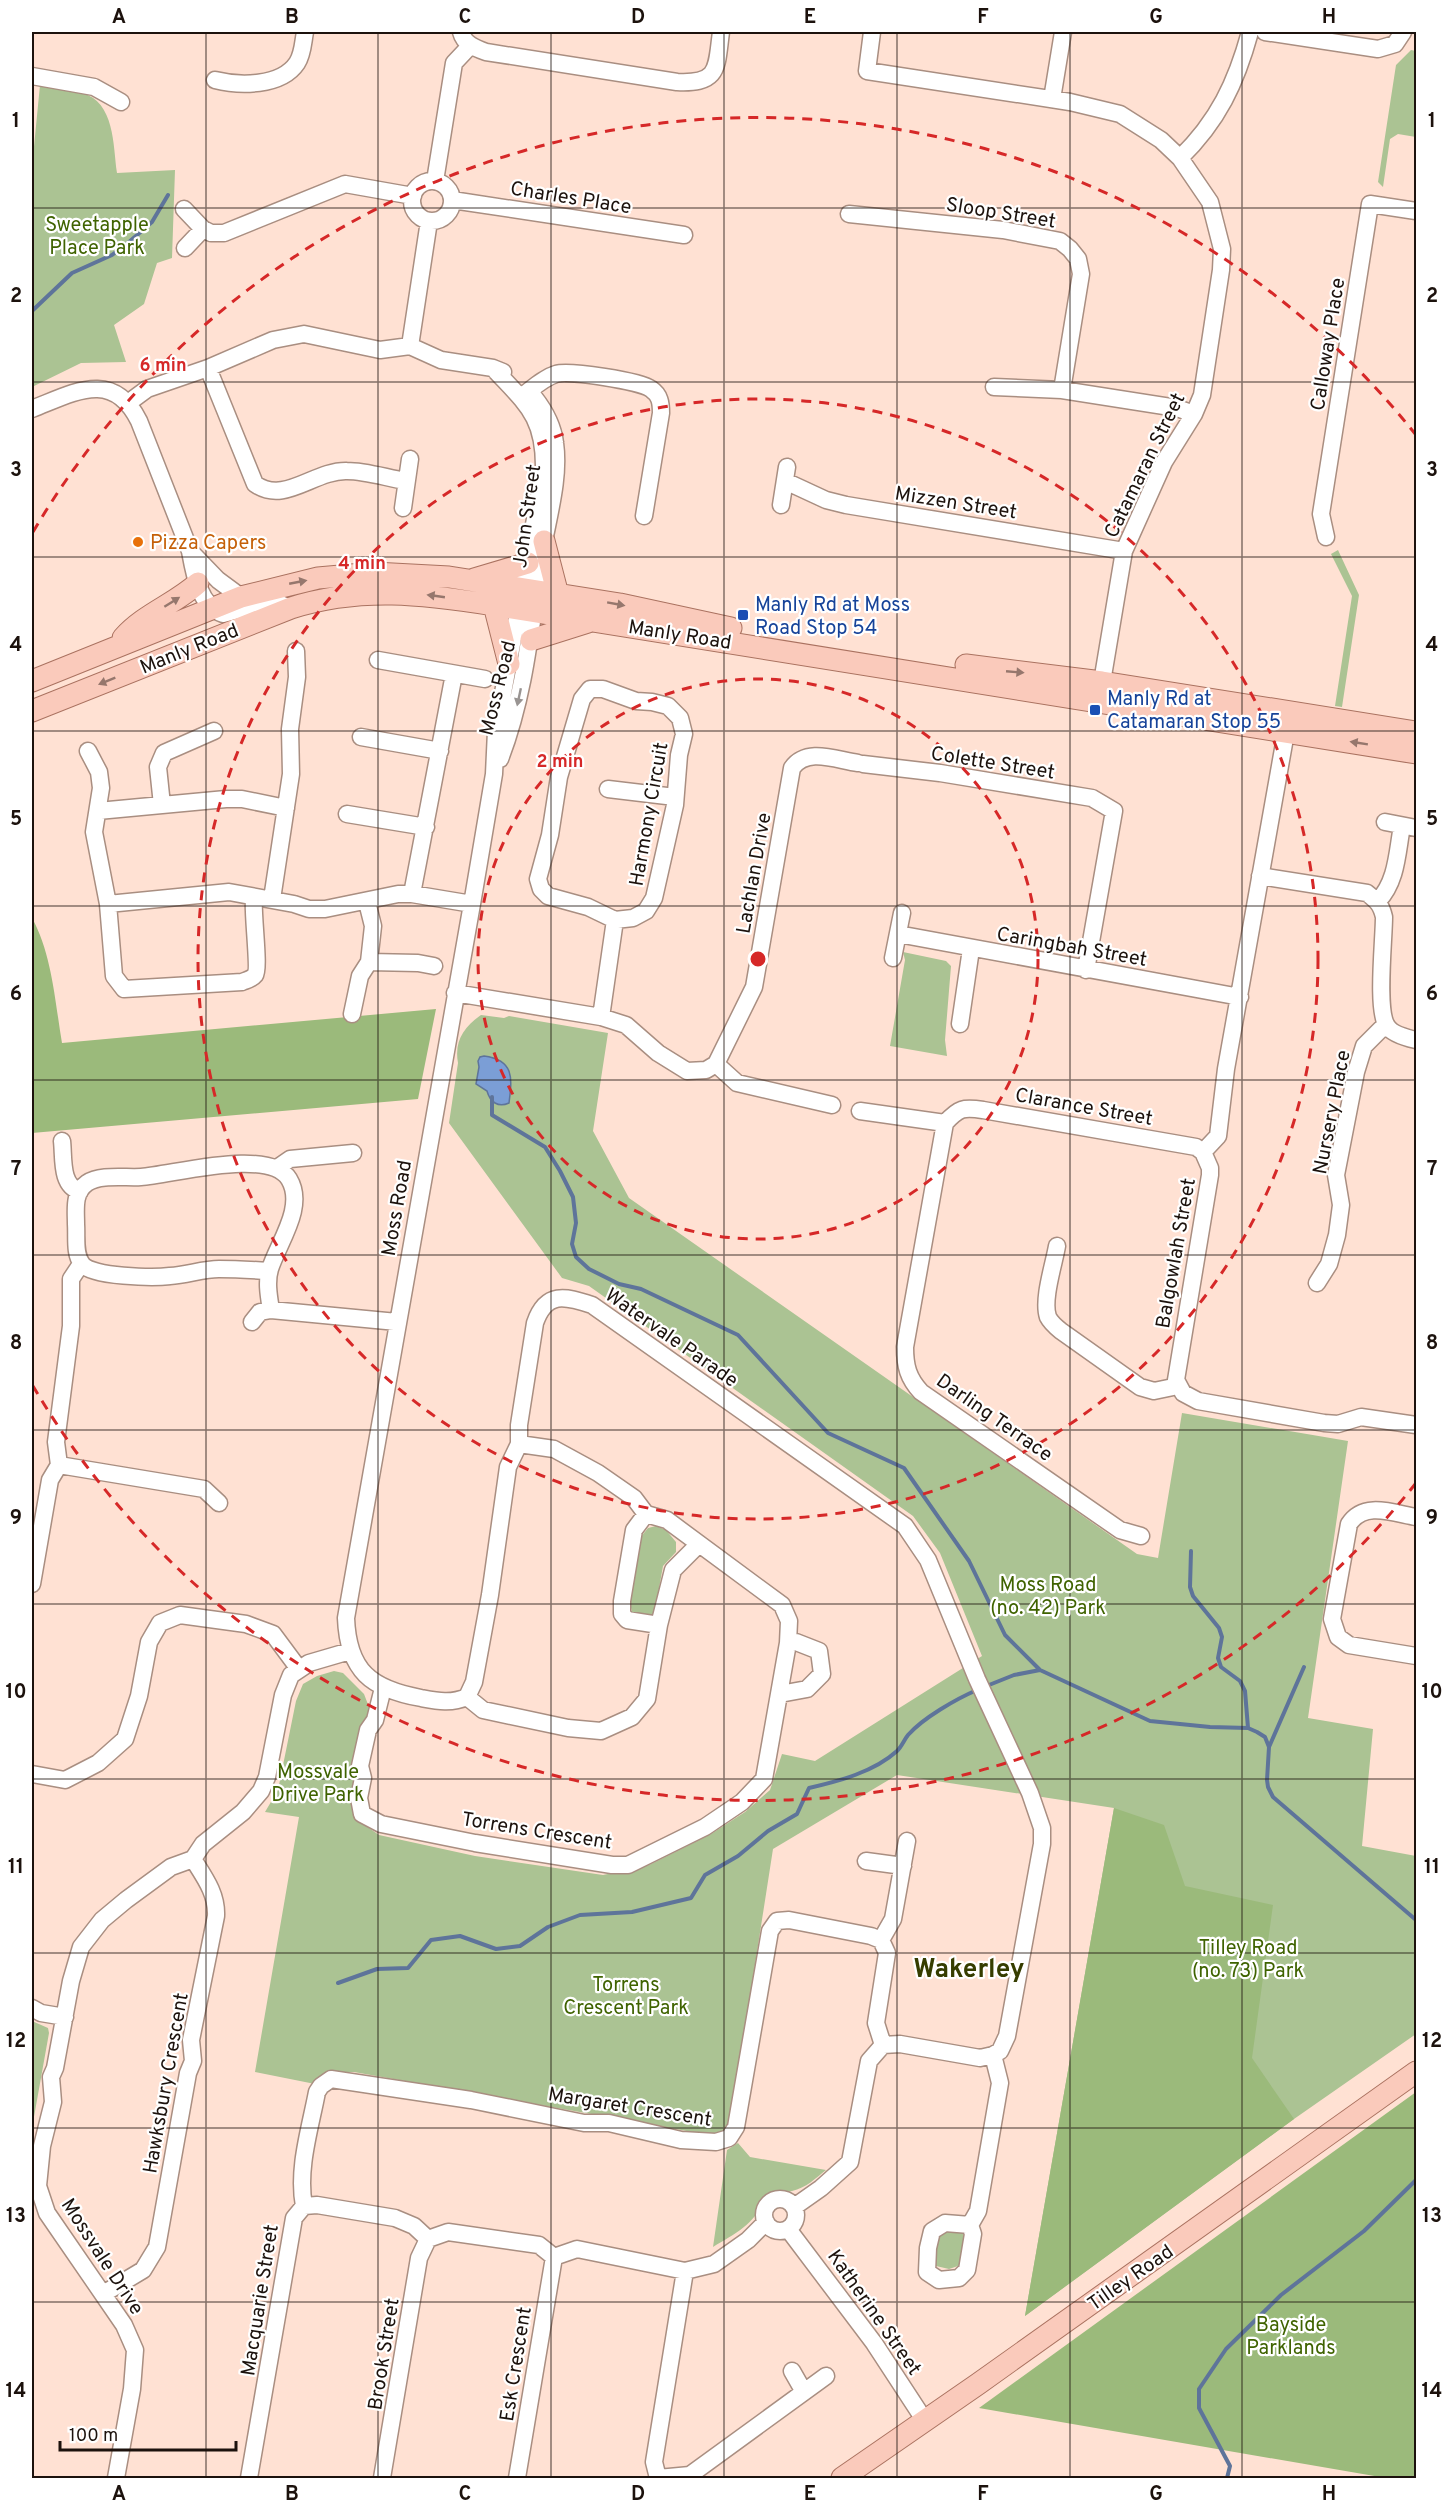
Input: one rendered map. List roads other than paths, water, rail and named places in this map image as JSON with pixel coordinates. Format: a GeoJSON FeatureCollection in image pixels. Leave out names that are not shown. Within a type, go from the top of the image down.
{"type":"FeatureCollection","features":[{"type":"Feature","properties":{"kind":"main road"},"geometry":{"type":"LineString","coordinates":[[544,541],[558,595]]}},
{"type":"Feature","properties":{"kind":"main road"},"geometry":{"type":"LineString","coordinates":[[468,581],[528,562]]}},
{"type":"Feature","properties":{"kind":"main road","name":"Manly Road"},"geometry":{"type":"LineString","coordinates":[[32,681],[211,608],[291,583],[365,573],[426,574],[468,581],[591,621],[1101,691],[1287,721],[1416,732]]}},
{"type":"Feature","properties":{"kind":"main road"},"geometry":{"type":"LineString","coordinates":[[115,647],[133,626],[198,583]]}},
{"type":"Feature","properties":{"kind":"main road","name":"Manly Road"},"geometry":{"type":"LineString","coordinates":[[32,711],[291,608],[329,598],[395,593],[420,594],[494,605],[558,595],[631,606],[740,630],[989,669],[1101,691]]}},
{"type":"Feature","properties":{"kind":"main road"},"geometry":{"type":"LineString","coordinates":[[494,605],[509,664]]}},
{"type":"Feature","properties":{"kind":"main road"},"geometry":{"type":"LineString","coordinates":[[531,640],[591,621]]}},
{"type":"Feature","properties":{"kind":"main road","name":"Manly Road"},"geometry":{"type":"LineString","coordinates":[[1287,721],[1416,753]]}},
{"type":"Feature","properties":{"kind":"main road","name":"Tilley Road"},"geometry":{"type":"LineString","coordinates":[[842,2478],[1416,2072]]}},
{"type":"Feature","properties":{"kind":"street"},"geometry":{"type":"LineString","coordinates":[[215,80],[235,85],[285,75],[298,62],[304,32]]}},
{"type":"Feature","properties":{"kind":"street"},"geometry":{"type":"LineString","coordinates":[[461,32],[470,46],[486,52],[677,82],[698,83],[706,80],[717,64],[722,32]]}},
{"type":"Feature","properties":{"kind":"street","name":"Catamaran Street"},"geometry":{"type":"LineString","coordinates":[[872,32],[867,71],[1052,99],[1120,114],[1161,140],[1180,158],[1210,202],[1222,249],[1219,287],[1202,395],[1194,414],[1164,462],[1124,551],[1101,691]]}},
{"type":"Feature","properties":{"kind":"street"},"geometry":{"type":"LineString","coordinates":[[1052,99],[1063,32]]}},
{"type":"Feature","properties":{"kind":"street"},"geometry":{"type":"LineString","coordinates":[[1180,158],[1215,119],[1235,80],[1250,32]]}},
{"type":"Feature","properties":{"kind":"street"},"geometry":{"type":"LineString","coordinates":[[1265,32],[1378,49],[1399,38]]}},
{"type":"Feature","properties":{"kind":"street"},"geometry":{"type":"LineString","coordinates":[[435,181],[454,63],[470,46]]}},
{"type":"Feature","properties":{"kind":"street"},"geometry":{"type":"LineString","coordinates":[[32,76],[94,87],[121,102]]}},
{"type":"Feature","properties":{"kind":"street"},"geometry":{"type":"LineString","coordinates":[[435,181],[448,189],[452,200],[446,215],[441,219],[429,221],[415,212],[413,196],[422,184],[435,181]]}},
{"type":"Feature","properties":{"kind":"street"},"geometry":{"type":"LineString","coordinates":[[184,209],[203,229],[211,233],[224,233],[345,184],[413,196]]}},
{"type":"Feature","properties":{"kind":"street","name":"Charles Place"},"geometry":{"type":"LineString","coordinates":[[452,200],[684,235]]}},
{"type":"Feature","properties":{"kind":"street","name":"Calloway Place"},"geometry":{"type":"LineString","coordinates":[[1326,537],[1321,514],[1370,204],[1416,211]]}},
{"type":"Feature","properties":{"kind":"street","name":"Sloop Street"},"geometry":{"type":"LineString","coordinates":[[849,214],[1003,230],[1060,241],[1070,249],[1078,259],[1081,274],[1062,390]]}},
{"type":"Feature","properties":{"kind":"street"},"geometry":{"type":"LineString","coordinates":[[128,403],[147,389],[208,368],[273,340],[303,334],[380,350],[410,346],[429,221]]}},
{"type":"Feature","properties":{"kind":"street"},"geometry":{"type":"LineString","coordinates":[[185,248],[203,229]]}},
{"type":"Feature","properties":{"kind":"street","name":"John Street"},"geometry":{"type":"LineString","coordinates":[[410,346],[441,360],[493,368],[511,376],[548,417],[555,443],[555,475],[544,541],[528,600]]}},
{"type":"Feature","properties":{"kind":"street"},"geometry":{"type":"LineString","coordinates":[[208,368],[255,484],[265,491],[280,492],[328,473],[347,471],[406,481]]}},
{"type":"Feature","properties":{"kind":"street"},"geometry":{"type":"LineString","coordinates":[[525,394],[548,378],[565,373],[638,383],[656,393],[660,399],[661,413],[644,516]]}},
{"type":"Feature","properties":{"kind":"street"},"geometry":{"type":"LineString","coordinates":[[994,387],[1062,390],[1177,408],[1194,414]]}},
{"type":"Feature","properties":{"kind":"street"},"geometry":{"type":"LineString","coordinates":[[32,409],[81,390],[106,389],[118,394],[128,403],[139,421],[190,551],[198,583],[211,608],[223,614],[230,614],[272,601],[291,608]]}},
{"type":"Feature","properties":{"kind":"street","name":"John Street"},"geometry":{"type":"LineString","coordinates":[[525,394],[538,424],[545,453],[528,562],[528,600]]}},
{"type":"Feature","properties":{"kind":"street"},"geometry":{"type":"LineString","coordinates":[[403,508],[410,459]]}},
{"type":"Feature","properties":{"kind":"street","name":"Mizzen Street"},"geometry":{"type":"LineString","coordinates":[[781,505],[786,474],[826,500],[846,505],[1124,551]]}},
{"type":"Feature","properties":{"kind":"street"},"geometry":{"type":"LineString","coordinates":[[190,551],[218,580],[241,597]]}},
{"type":"Feature","properties":{"kind":"street","name":"Moss Road"},"geometry":{"type":"LineString","coordinates":[[494,774],[516,712],[531,640],[528,600]]}},
{"type":"Feature","properties":{"kind":"street","name":"Moss Road"},"geometry":{"type":"LineString","coordinates":[[350,1651],[346,1618],[494,774],[496,731],[509,664],[528,600]]}},
{"type":"Feature","properties":{"kind":"street"},"geometry":{"type":"LineString","coordinates":[[272,899],[283,839],[291,774],[290,729],[297,677],[296,651]]}},
{"type":"Feature","properties":{"kind":"street"},"geometry":{"type":"LineString","coordinates":[[378,660],[485,679]]}},
{"type":"Feature","properties":{"kind":"street"},"geometry":{"type":"LineString","coordinates":[[412,894],[454,674]]}},
{"type":"Feature","properties":{"kind":"street","name":"Harmony Circuit"},"geometry":{"type":"LineString","coordinates":[[590,689],[603,689],[636,701],[668,706],[680,718],[684,734],[679,755],[675,797],[654,898],[646,911],[633,918],[615,920],[588,907],[548,896],[541,889],[538,879],[550,835],[559,777],[576,714],[582,699],[590,689]]}},
{"type":"Feature","properties":{"kind":"street","name":"Balgowlah Street"},"geometry":{"type":"LineString","coordinates":[[1178,1386],[1176,1369],[1210,1175],[1210,1168],[1203,1152],[1218,1136],[1226,1069],[1287,721]]}},
{"type":"Feature","properties":{"kind":"street"},"geometry":{"type":"LineString","coordinates":[[162,805],[158,766],[164,753],[213,731]]}},
{"type":"Feature","properties":{"kind":"street"},"geometry":{"type":"LineString","coordinates":[[361,737],[440,751]]}},
{"type":"Feature","properties":{"kind":"street"},"geometry":{"type":"LineString","coordinates":[[88,751],[99,772],[101,788],[94,832],[108,904],[114,976],[124,989],[251,979],[256,974],[258,966],[253,930],[254,897]]}},
{"type":"Feature","properties":{"kind":"street","name":"Colette Street"},"geometry":{"type":"LineString","coordinates":[[798,760],[813,755],[1092,798],[1114,811],[1086,970]]}},
{"type":"Feature","properties":{"kind":"street","name":"Lachlan Drive"},"geometry":{"type":"LineString","coordinates":[[716,1064],[754,987],[792,768],[798,760]]}},
{"type":"Feature","properties":{"kind":"street"},"geometry":{"type":"LineString","coordinates":[[608,789],[675,797]]}},
{"type":"Feature","properties":{"kind":"street"},"geometry":{"type":"LineString","coordinates":[[98,811],[226,799],[286,808]]}},
{"type":"Feature","properties":{"kind":"street"},"geometry":{"type":"LineString","coordinates":[[347,814],[426,827]]}},
{"type":"Feature","properties":{"kind":"street"},"geometry":{"type":"LineString","coordinates":[[1378,901],[1388,891],[1409,827],[1385,822]]}},
{"type":"Feature","properties":{"kind":"street"},"geometry":{"type":"LineString","coordinates":[[1260,876],[1367,893],[1378,901],[1382,906],[1384,917],[1381,1010],[1387,1027],[1397,1034],[1416,1040]]}},
{"type":"Feature","properties":{"kind":"street"},"geometry":{"type":"LineString","coordinates":[[108,904],[229,892],[272,899],[309,909],[325,909],[367,902],[398,894],[412,894],[472,904]]}},
{"type":"Feature","properties":{"kind":"street"},"geometry":{"type":"LineString","coordinates":[[352,1014],[360,976],[369,962],[373,926],[367,902]]}},
{"type":"Feature","properties":{"kind":"street"},"geometry":{"type":"LineString","coordinates":[[894,958],[902,913]]}},
{"type":"Feature","properties":{"kind":"street"},"geometry":{"type":"LineString","coordinates":[[595,1016],[601,969],[608,959],[615,920]]}},
{"type":"Feature","properties":{"kind":"street","name":"Caringbah Street"},"geometry":{"type":"LineString","coordinates":[[898,934],[970,950],[1240,997]]}},
{"type":"Feature","properties":{"kind":"street"},"geometry":{"type":"LineString","coordinates":[[960,1024],[970,950]]}},
{"type":"Feature","properties":{"kind":"street"},"geometry":{"type":"LineString","coordinates":[[369,962],[418,963],[434,966]]}},
{"type":"Feature","properties":{"kind":"street"},"geometry":{"type":"LineString","coordinates":[[455,993],[595,1016],[626,1025],[658,1053],[687,1071],[706,1070],[716,1064],[737,1083],[832,1105]]}},
{"type":"Feature","properties":{"kind":"street","name":"Nursery Place"},"geometry":{"type":"LineString","coordinates":[[1317,1283],[1329,1264],[1337,1235],[1341,1205],[1336,1175],[1356,1072],[1364,1046],[1387,1027]]}},
{"type":"Feature","properties":{"kind":"street","name":"Clarance Street"},"geometry":{"type":"LineString","coordinates":[[860,1111],[951,1117],[969,1108],[1183,1145],[1203,1152]]}},
{"type":"Feature","properties":{"kind":"street","name":"Darling Terrace"},"geometry":{"type":"LineString","coordinates":[[951,1117],[905,1347],[905,1360],[911,1382],[921,1392],[1120,1530],[1141,1536]]}},
{"type":"Feature","properties":{"kind":"street"},"geometry":{"type":"LineString","coordinates":[[62,1141],[66,1181],[72,1189],[80,1191]]}},
{"type":"Feature","properties":{"kind":"street"},"geometry":{"type":"LineString","coordinates":[[277,1168],[290,1159],[353,1153]]}},
{"type":"Feature","properties":{"kind":"street"},"geometry":{"type":"LineString","coordinates":[[269,1271],[218,1269],[154,1278],[87,1269],[81,1264],[76,1247],[76,1198],[88,1182],[99,1179],[141,1177],[206,1166],[252,1164],[283,1171],[291,1182],[293,1205],[290,1223],[269,1271],[268,1291],[271,1310]]}},
{"type":"Feature","properties":{"kind":"street"},"geometry":{"type":"LineString","coordinates":[[1057,1246],[1047,1299],[1047,1313],[1050,1320],[1060,1331],[1140,1387],[1154,1390],[1178,1386],[1183,1393],[1198,1401],[1324,1423],[1338,1424],[1361,1417],[1416,1425]]}},
{"type":"Feature","properties":{"kind":"street"},"geometry":{"type":"LineString","coordinates":[[32,1584],[51,1480],[59,1466],[56,1442],[71,1307],[71,1279],[81,1264]]}},
{"type":"Feature","properties":{"kind":"street","name":"Watervale Parade"},"geometry":{"type":"LineString","coordinates":[[467,1697],[474,1682],[486,1617],[508,1467],[519,1444],[521,1413],[535,1323],[538,1312],[551,1300],[567,1296],[592,1305],[905,1526],[928,1560],[976,1675],[1030,1793],[1042,1828],[1042,1844],[1007,2036],[1000,2050],[993,2055]]}},
{"type":"Feature","properties":{"kind":"street"},"geometry":{"type":"LineString","coordinates":[[252,1322],[260,1312],[271,1310],[397,1322]]}},
{"type":"Feature","properties":{"kind":"street","name":"Torrens Crescent"},"geometry":{"type":"LineString","coordinates":[[383,1688],[375,1720],[368,1730],[360,1766],[363,1778],[359,1798],[362,1814],[381,1824],[612,1865],[628,1865],[705,1827],[742,1802],[764,1779],[788,1643],[789,1622],[782,1605],[667,1520],[646,1514],[634,1498],[580,1463],[554,1449],[519,1444]]}},
{"type":"Feature","properties":{"kind":"street"},"geometry":{"type":"LineString","coordinates":[[59,1466],[204,1489],[219,1503]]}},
{"type":"Feature","properties":{"kind":"street"},"geometry":{"type":"LineString","coordinates":[[1416,1517],[1371,1509],[1353,1517],[1349,1524],[1332,1619],[1338,1637],[1349,1645],[1416,1656]]}},
{"type":"Feature","properties":{"kind":"street"},"geometry":{"type":"LineString","coordinates":[[646,1514],[634,1530],[622,1600],[622,1614],[627,1620],[659,1625]]}},
{"type":"Feature","properties":{"kind":"street"},"geometry":{"type":"LineString","coordinates":[[32,1774],[65,1780],[98,1763],[125,1739],[139,1696],[149,1642],[159,1623],[180,1616],[246,1624],[273,1634],[299,1669],[309,1663],[350,1651],[361,1670],[383,1688],[399,1694],[441,1702],[456,1702],[467,1697],[483,1710],[504,1716],[568,1728],[601,1731],[632,1717],[647,1699],[659,1625],[673,1570],[699,1544]]}},
{"type":"Feature","properties":{"kind":"street"},"geometry":{"type":"LineString","coordinates":[[780,1694],[807,1689],[822,1674],[819,1651],[796,1642],[788,1643]]}},
{"type":"Feature","properties":{"kind":"street","name":"Mossvale Drive"},"geometry":{"type":"LineString","coordinates":[[116,2478],[132,2389],[135,2350],[124,2325],[47,2213],[38,2186],[37,2145],[53,2102],[51,2078],[55,2068],[71,1981],[81,1947],[102,1920],[171,1867],[194,1859],[203,1844],[243,1812],[261,1791],[267,1778],[286,1686],[291,1675],[299,1669]]}},
{"type":"Feature","properties":{"kind":"street"},"geometry":{"type":"LineString","coordinates":[[883,2044],[876,2023],[887,1953],[881,1940],[894,1919],[907,1841]]}},
{"type":"Feature","properties":{"kind":"street","name":"Hawksbury Crescent"},"geometry":{"type":"LineString","coordinates":[[103,2294],[143,2270],[157,2247],[188,2073],[193,2061],[191,2040],[216,1916],[217,1905],[213,1892],[194,1859]]}},
{"type":"Feature","properties":{"kind":"street"},"geometry":{"type":"LineString","coordinates":[[867,1861],[903,1866]]}},
{"type":"Feature","properties":{"kind":"street","name":"Margaret Crescent"},"geometry":{"type":"LineString","coordinates":[[304,2206],[303,2169],[317,2092],[331,2079],[471,2100],[584,2124],[609,2124],[681,2140],[716,2142],[729,2138],[736,2127],[770,1931],[777,1921],[789,1920],[881,1940]]}},
{"type":"Feature","properties":{"kind":"street"},"geometry":{"type":"LineString","coordinates":[[32,2008],[41,2013],[65,2017]]}},
{"type":"Feature","properties":{"kind":"street"},"geometry":{"type":"LineString","coordinates":[[883,2044],[900,2044],[980,2058],[993,2055],[1000,2083],[978,2211],[970,2225]]}},
{"type":"Feature","properties":{"kind":"street"},"geometry":{"type":"LineString","coordinates":[[794,2207],[822,2188],[850,2162],[869,2061],[883,2044]]}},
{"type":"Feature","properties":{"kind":"street"},"geometry":{"type":"LineString","coordinates":[[786,2200],[794,2207],[796,2220],[788,2229],[777,2231],[766,2222],[765,2211],[772,2202],[786,2200]]}},
{"type":"Feature","properties":{"kind":"street","name":"Macquarie Street"},"geometry":{"type":"LineString","coordinates":[[249,2478],[294,2218],[304,2206],[317,2205],[375,2214],[395,2218],[414,2226],[428,2239]]}},
{"type":"Feature","properties":{"kind":"street"},"geometry":{"type":"LineString","coordinates":[[428,2239],[448,2232],[539,2245],[554,2257],[577,2249],[685,2271],[714,2264],[748,2240],[766,2222]]}},
{"type":"Feature","properties":{"kind":"street","name":"Katherine Street"},"geometry":{"type":"LineString","coordinates":[[788,2229],[874,2343],[925,2421]]}},
{"type":"Feature","properties":{"kind":"street","name":"Brook Street"},"geometry":{"type":"LineString","coordinates":[[382,2478],[419,2258],[428,2239]]}},
{"type":"Feature","properties":{"kind":"street","name":"Esk Crescent"},"geometry":{"type":"LineString","coordinates":[[517,2478],[554,2257]]}},
{"type":"Feature","properties":{"kind":"street"},"geometry":{"type":"LineString","coordinates":[[685,2271],[654,2462],[658,2478],[690,2475],[826,2376]]}},
{"type":"Feature","properties":{"kind":"street"},"geometry":{"type":"LineString","coordinates":[[792,2371],[804,2392]]}},
{"type":"Feature","properties":{"kind":"water"},"geometry":{"type":"Polygon","coordinates":[[[484,1056],[494,1058],[506,1066],[511,1079],[509,1103],[501,1105],[495,1103],[487,1091],[476,1084],[478,1061],[484,1056]]]}},
{"type":"Feature","properties":{"kind":"waterway"},"geometry":{"type":"LineString","coordinates":[[32,311],[72,273],[112,255],[129,242],[152,222],[168,195]]}},
{"type":"Feature","properties":{"kind":"waterway"},"geometry":{"type":"LineString","coordinates":[[492,1097],[492,1115],[545,1147],[560,1171],[573,1197],[576,1223],[572,1244],[576,1257],[589,1269],[619,1284],[641,1289],[738,1335],[828,1433],[904,1468],[969,1561],[1005,1635],[1040,1670],[1150,1721],[1248,1728],[1265,1737],[1269,1747],[1267,1780],[1273,1797],[1416,1920]]}},
{"type":"Feature","properties":{"kind":"waterway"},"geometry":{"type":"LineString","coordinates":[[1191,1551],[1190,1587],[1193,1596],[1219,1628],[1222,1637],[1218,1658],[1221,1667],[1240,1681],[1245,1691],[1248,1728]]}},
{"type":"Feature","properties":{"kind":"waterway"},"geometry":{"type":"LineString","coordinates":[[1269,1747],[1304,1667]]}},
{"type":"Feature","properties":{"kind":"waterway"},"geometry":{"type":"LineString","coordinates":[[984,1687],[1014,1675],[1040,1670]]}},
{"type":"Feature","properties":{"kind":"waterway"},"geometry":{"type":"LineString","coordinates":[[338,1983],[377,1969],[408,1968],[431,1940],[460,1936],[496,1949],[520,1946],[548,1927],[580,1915],[632,1912],[691,1898],[705,1875],[738,1856],[768,1831],[797,1814],[809,1788],[844,1779],[878,1765],[897,1751],[908,1735],[922,1722],[977,1690]]}},
{"type":"Feature","properties":{"kind":"waterway"},"geometry":{"type":"LineString","coordinates":[[1227,2478],[1230,2466],[1199,2408],[1199,2389],[1226,2349],[1281,2295],[1364,2231],[1416,2180]]}},
{"type":"Feature","properties":{"kind":"place","name":"Pizza Capers"},"geometry":{"type":"Point","coordinates":[138,542]}},
{"type":"Feature","properties":{"kind":"place","name":"Manly Rd at Moss Road Stop 54"},"geometry":{"type":"Point","coordinates":[743,615]}},
{"type":"Feature","properties":{"kind":"place","name":"Manly Rd at Catamaran Stop 55"},"geometry":{"type":"Point","coordinates":[1095,710]}},
{"type":"Feature","properties":{"kind":"district","name":"Wakerley"},"geometry":{"type":"Point","coordinates":[969,1968]}},
{"type":"Feature","properties":{"kind":"park label","name":"Sweetapple Place Park"},"geometry":{"type":"Point","coordinates":[97,236]}},
{"type":"Feature","properties":{"kind":"park label","name":"Moss Road (no. 42) Park"},"geometry":{"type":"Point","coordinates":[1048,1596]}},
{"type":"Feature","properties":{"kind":"park label","name":"Mossvale Drive Park"},"geometry":{"type":"Point","coordinates":[318,1782]}},
{"type":"Feature","properties":{"kind":"park label","name":"Tilley Road (no. 73) Park"},"geometry":{"type":"Point","coordinates":[1248,1958]}},
{"type":"Feature","properties":{"kind":"park label","name":"Torrens Crescent Park"},"geometry":{"type":"Point","coordinates":[626,1996]}},
{"type":"Feature","properties":{"kind":"park label","name":"Bayside Parklands"},"geometry":{"type":"Point","coordinates":[1291,2336]}}]}
